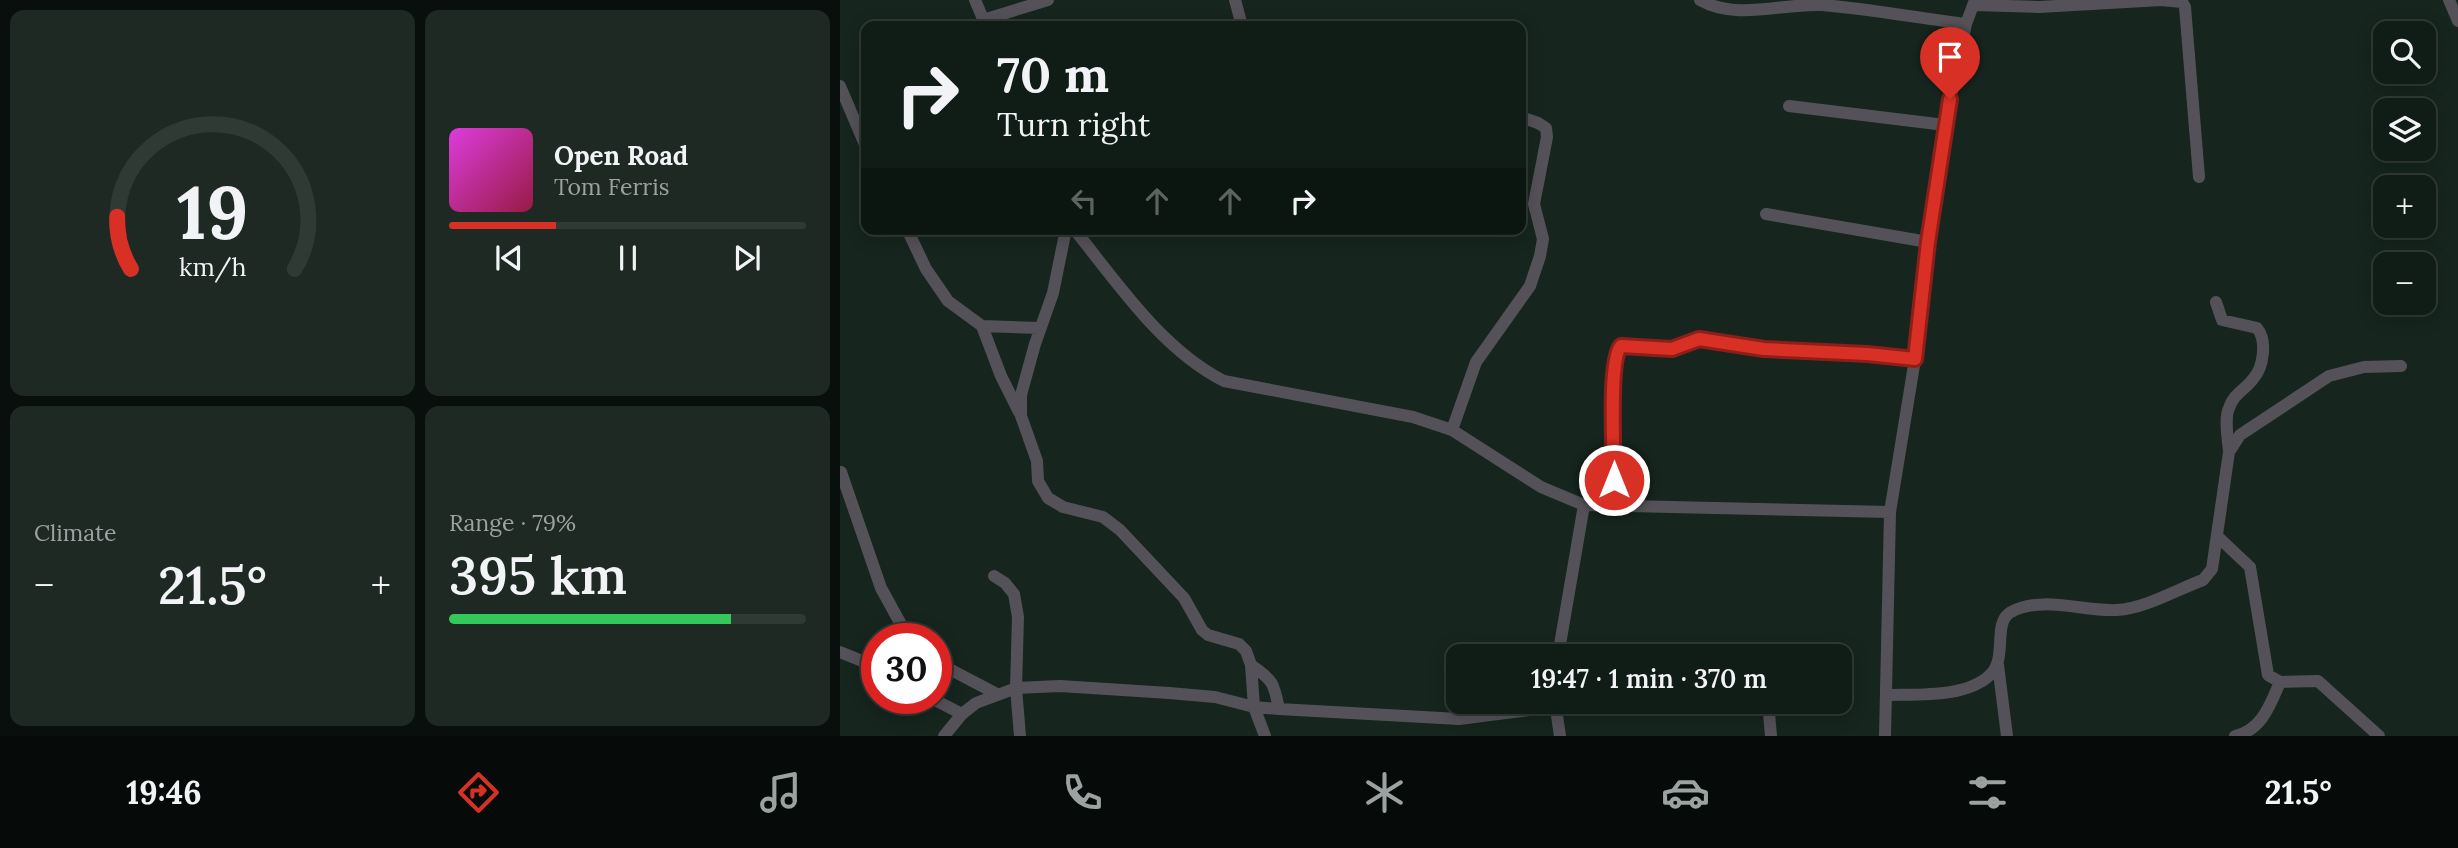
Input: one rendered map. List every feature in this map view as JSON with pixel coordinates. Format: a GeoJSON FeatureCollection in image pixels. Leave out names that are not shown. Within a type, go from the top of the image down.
{"type":"FeatureCollection","features":[{"type":"Feature","properties":{"kind":"street"},"geometry":{"type":"LineString","coordinates":[[975,0],[984,21]]}},
{"type":"Feature","properties":{"kind":"street"},"geometry":{"type":"LineString","coordinates":[[990,21],[1048,0]]}},
{"type":"Feature","properties":{"kind":"street"},"geometry":{"type":"LineString","coordinates":[[1235,0],[1241,21]]}},
{"type":"Feature","properties":{"kind":"street"},"geometry":{"type":"LineString","coordinates":[[1700,0],[1721,9],[1744,11],[1800,4],[1966,24]]}},
{"type":"Feature","properties":{"kind":"street"},"geometry":{"type":"LineString","coordinates":[[1885,736],[1890,512],[1915,359],[1945,125],[1966,24],[1974,3],[2039,7],[2161,0],[2182,2],[2185,7],[2199,177]]}},
{"type":"Feature","properties":{"kind":"street"},"geometry":{"type":"LineString","coordinates":[[2448,0],[2458,21]]}},
{"type":"Feature","properties":{"kind":"street"},"geometry":{"type":"LineString","coordinates":[[840,86],[861,135]]}},
{"type":"Feature","properties":{"kind":"street"},"geometry":{"type":"LineString","coordinates":[[1789,106],[1945,125]]}},
{"type":"Feature","properties":{"kind":"street"},"geometry":{"type":"LineString","coordinates":[[1452,430],[1476,362],[1530,286],[1540,256],[1543,239],[1534,204],[1546,128],[1526,119]]}},
{"type":"Feature","properties":{"kind":"street"},"geometry":{"type":"LineString","coordinates":[[1766,214],[1928,242]]}},
{"type":"Feature","properties":{"kind":"street"},"geometry":{"type":"LineString","coordinates":[[910,235],[926,269],[948,301],[982,326],[1001,376],[1021,416],[1037,461],[1038,481],[1048,498],[1063,507],[1103,517],[1121,530],[1184,598],[1202,630],[1208,635],[1239,644],[1246,651],[1251,665],[1254,707],[1265,736]]}},
{"type":"Feature","properties":{"kind":"street"},"geometry":{"type":"LineString","coordinates":[[1021,416],[1021,395],[1053,293],[1065,235]]}},
{"type":"Feature","properties":{"kind":"street"},"geometry":{"type":"LineString","coordinates":[[1079,235],[1141,312],[1204,371],[1224,381],[1413,417],[1452,430],[1541,487],[1584,505],[1890,512]]}},
{"type":"Feature","properties":{"kind":"street"},"geometry":{"type":"LineString","coordinates":[[2007,736],[1998,665],[2003,620],[2009,612],[2046,605],[2102,610],[2135,606],[2203,580],[2212,569],[2229,452],[2228,410],[2238,390],[2253,379],[2260,366],[2263,343],[2257,328],[2222,320],[2216,302]]}},
{"type":"Feature","properties":{"kind":"street"},"geometry":{"type":"LineString","coordinates":[[982,326],[1040,328]]}},
{"type":"Feature","properties":{"kind":"street"},"geometry":{"type":"LineString","coordinates":[[1614,505],[1614,372],[1615,354],[1621,346],[1672,349],[1699,339],[1764,349],[1915,359]]}},
{"type":"Feature","properties":{"kind":"street"},"geometry":{"type":"LineString","coordinates":[[2229,452],[2240,435],[2329,376],[2364,367],[2401,366]]}},
{"type":"Feature","properties":{"kind":"street"},"geometry":{"type":"LineString","coordinates":[[841,472],[881,588],[900,623]]}},
{"type":"Feature","properties":{"kind":"street"},"geometry":{"type":"LineString","coordinates":[[1560,644],[1584,505]]}},
{"type":"Feature","properties":{"kind":"street"},"geometry":{"type":"LineString","coordinates":[[2217,536],[2250,567],[2268,675],[2280,682],[2318,681],[2379,736]]}},
{"type":"Feature","properties":{"kind":"street"},"geometry":{"type":"LineString","coordinates":[[994,576],[1005,583],[1014,594],[1018,617],[1016,688],[1020,736]]}},
{"type":"Feature","properties":{"kind":"street"},"geometry":{"type":"LineString","coordinates":[[840,652],[861,661]]}},
{"type":"Feature","properties":{"kind":"street"},"geometry":{"type":"LineString","coordinates":[[1251,665],[1270,678],[1276,687],[1279,709]]}},
{"type":"Feature","properties":{"kind":"street"},"geometry":{"type":"LineString","coordinates":[[1887,695],[1962,689],[1990,675],[1998,665]]}},
{"type":"Feature","properties":{"kind":"street"},"geometry":{"type":"LineString","coordinates":[[952,670],[997,694]]}},
{"type":"Feature","properties":{"kind":"street"},"geometry":{"type":"LineString","coordinates":[[2235,736],[2256,727],[2267,712],[2280,682]]}},
{"type":"Feature","properties":{"kind":"street"},"geometry":{"type":"LineString","coordinates":[[944,736],[961,714],[976,703],[1016,688],[1060,686],[1215,697],[1254,707],[1279,709],[1459,719],[1493,714]]}},
{"type":"Feature","properties":{"kind":"street"},"geometry":{"type":"LineString","coordinates":[[952,709],[961,714]]}},
{"type":"Feature","properties":{"kind":"street"},"geometry":{"type":"LineString","coordinates":[[1556,714],[1560,736]]}},
{"type":"Feature","properties":{"kind":"street"},"geometry":{"type":"LineString","coordinates":[[1769,714],[1770,736]]}},
{"type":"Feature","properties":{"kind":"route"},"geometry":{"type":"LineString","coordinates":[[1614,480],[1614,372],[1615,354],[1621,346],[1665,350],[1699,339],[1764,349],[1915,359],[1928,242],[1950,99]]}}]}
